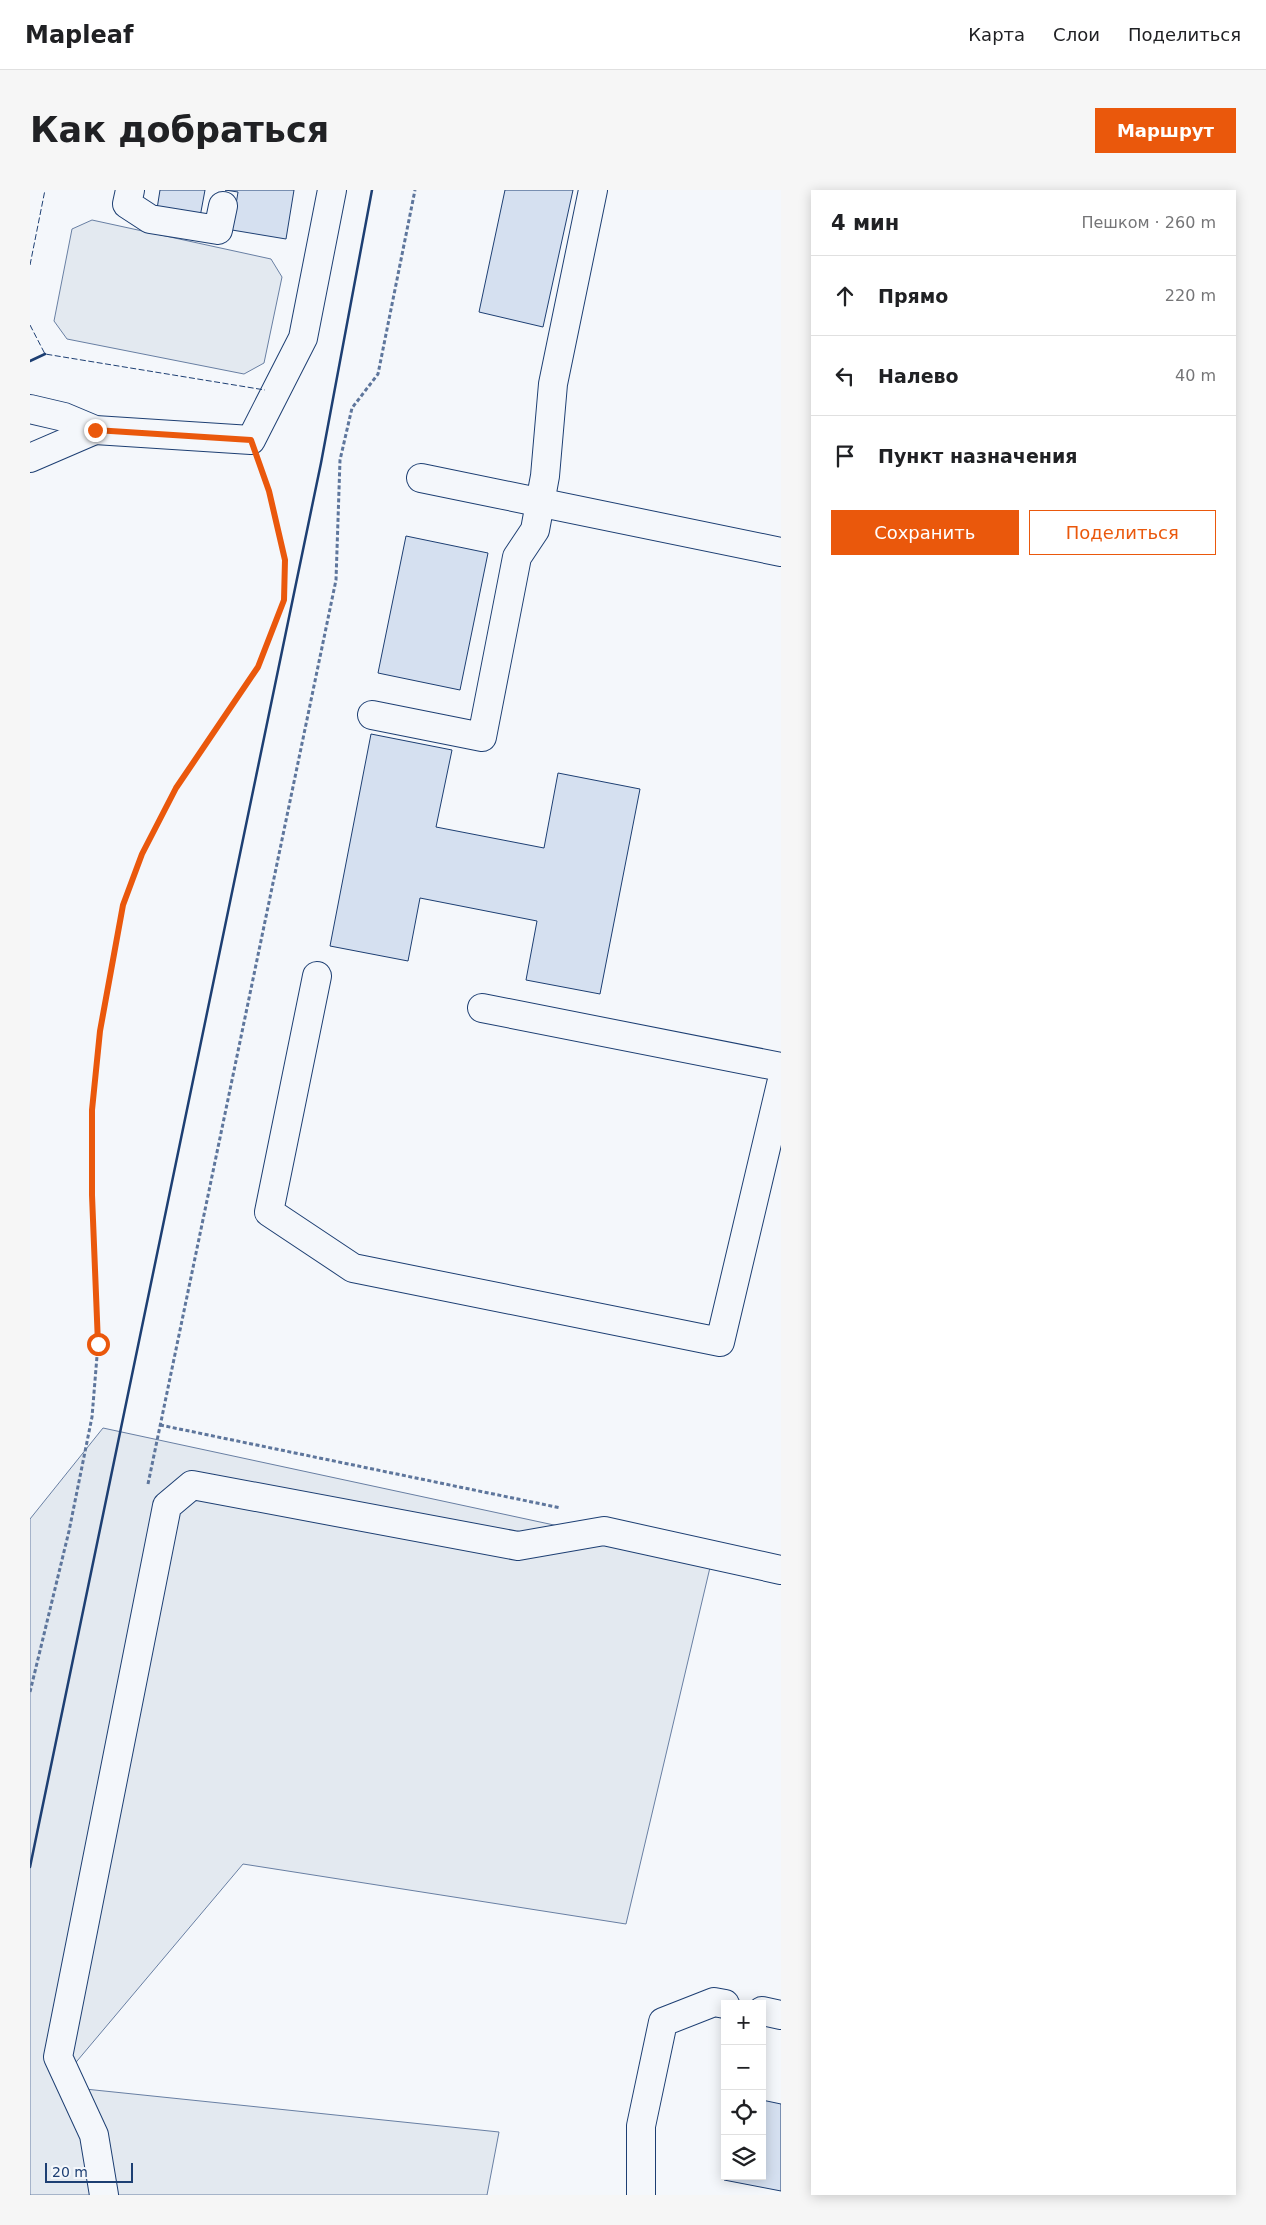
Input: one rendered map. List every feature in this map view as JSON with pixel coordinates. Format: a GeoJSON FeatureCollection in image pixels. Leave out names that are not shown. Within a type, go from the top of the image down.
{"type":"FeatureCollection","features":[{"type":"Feature","properties":{"kind":"lane"},"geometry":{"type":"LineString","coordinates":[[130,190],[128,204],[150,220],[218,230],[223,206]]}},
{"type":"Feature","properties":{"kind":"lane"},"geometry":{"type":"LineString","coordinates":[[30,409],[64,416],[95,430],[251,440],[303,338],[332,190]]}},
{"type":"Feature","properties":{"kind":"lane"},"geometry":{"type":"LineString","coordinates":[[372,716],[482,737],[517,557],[535,530],[541,503],[553,384],[593,190]]}},
{"type":"Feature","properties":{"kind":"lane"},"geometry":{"type":"LineString","coordinates":[[30,458],[95,430]]}},
{"type":"Feature","properties":{"kind":"lane"},"geometry":{"type":"LineString","coordinates":[[421,478],[781,552]]}},
{"type":"Feature","properties":{"kind":"lane"},"geometry":{"type":"LineString","coordinates":[[317,976],[269,1212],[353,1268],[720,1342],[781,1084]]}},
{"type":"Feature","properties":{"kind":"lane"},"geometry":{"type":"LineString","coordinates":[[482,1008],[781,1067]]}},
{"type":"Feature","properties":{"kind":"lane"},"geometry":{"type":"LineString","coordinates":[[104,2195],[94,2135],[58,2057],[167,1506],[192,1485],[518,1546],[604,1531],[781,1570]]}},
{"type":"Feature","properties":{"kind":"lane"},"geometry":{"type":"LineString","coordinates":[[641,2195],[641,2126],[663,2022],[714,2002],[721,2003]]}},
{"type":"Feature","properties":{"kind":"lane"},"geometry":{"type":"LineString","coordinates":[[766,2012],[781,2015]]}},
{"type":"Feature","properties":{"kind":"path"},"geometry":{"type":"LineString","coordinates":[[146,1494],[336,580],[340,460],[352,408],[378,374],[415,190]]}},
{"type":"Feature","properties":{"kind":"path"},"geometry":{"type":"LineString","coordinates":[[30,1692],[69,1532],[92,1417],[98,1344],[92,1195],[92,1110],[100,1031],[123,905],[142,854],[176,788],[258,667],[284,600],[285,560],[269,491],[251,440]]}},
{"type":"Feature","properties":{"kind":"path"},"geometry":{"type":"LineString","coordinates":[[160,1425],[567,1509]]}},
{"type":"Feature","properties":{"kind":"shaded area"},"geometry":{"type":"Polygon","coordinates":[[[92,220],[271,259],[282,277],[264,363],[244,374],[67,339],[54,321],[72,229],[92,220]]]}},
{"type":"Feature","properties":{"kind":"shaded area"},"geometry":{"type":"Polygon","coordinates":[[[103,1428],[712,1559],[626,1924],[243,1864],[56,2086],[499,2132],[487,2195],[30,2195],[30,1519],[103,1428]]]}},
{"type":"Feature","properties":{"kind":"building"},"geometry":{"type":"Polygon","coordinates":[[[160,190],[205,190],[200,217],[157,209],[160,190]]]}},
{"type":"Feature","properties":{"kind":"building"},"geometry":{"type":"Polygon","coordinates":[[[225,190],[294,190],[286,239],[232,230],[238,192],[225,190]]]}},
{"type":"Feature","properties":{"kind":"building"},"geometry":{"type":"Polygon","coordinates":[[[505,190],[573,190],[543,327],[479,312],[505,190]]]}},
{"type":"Feature","properties":{"kind":"building"},"geometry":{"type":"Polygon","coordinates":[[[406,536],[488,553],[460,690],[378,673],[406,536]]]}},
{"type":"Feature","properties":{"kind":"building"},"geometry":{"type":"Polygon","coordinates":[[[371,734],[452,750],[436,827],[544,848],[558,773],[640,789],[600,994],[526,980],[537,921],[420,898],[408,961],[330,946],[371,734]]]}},
{"type":"Feature","properties":{"kind":"building"},"geometry":{"type":"Polygon","coordinates":[[[766,2101],[781,2104],[781,2191],[724,2180],[766,2180],[766,2101]]]}},
{"type":"Feature","properties":{"kind":"fence"},"geometry":{"type":"LineString","coordinates":[[30,265],[45,190]]}},
{"type":"Feature","properties":{"kind":"fence"},"geometry":{"type":"LineString","coordinates":[[30,325],[45,354],[265,390]]}},
{"type":"Feature","properties":{"kind":"wall"},"geometry":{"type":"LineString","coordinates":[[30,1867],[321,463],[372,190]]}},
{"type":"Feature","properties":{"kind":"wall"},"geometry":{"type":"LineString","coordinates":[[30,361],[45,354]]}},
{"type":"Feature","properties":{"kind":"route"},"geometry":{"type":"LineString","coordinates":[[95,430],[251,440],[269,491],[285,560],[284,600],[258,667],[176,788],[142,854],[123,905],[100,1031],[92,1110],[92,1195],[98,1344]]}}]}
